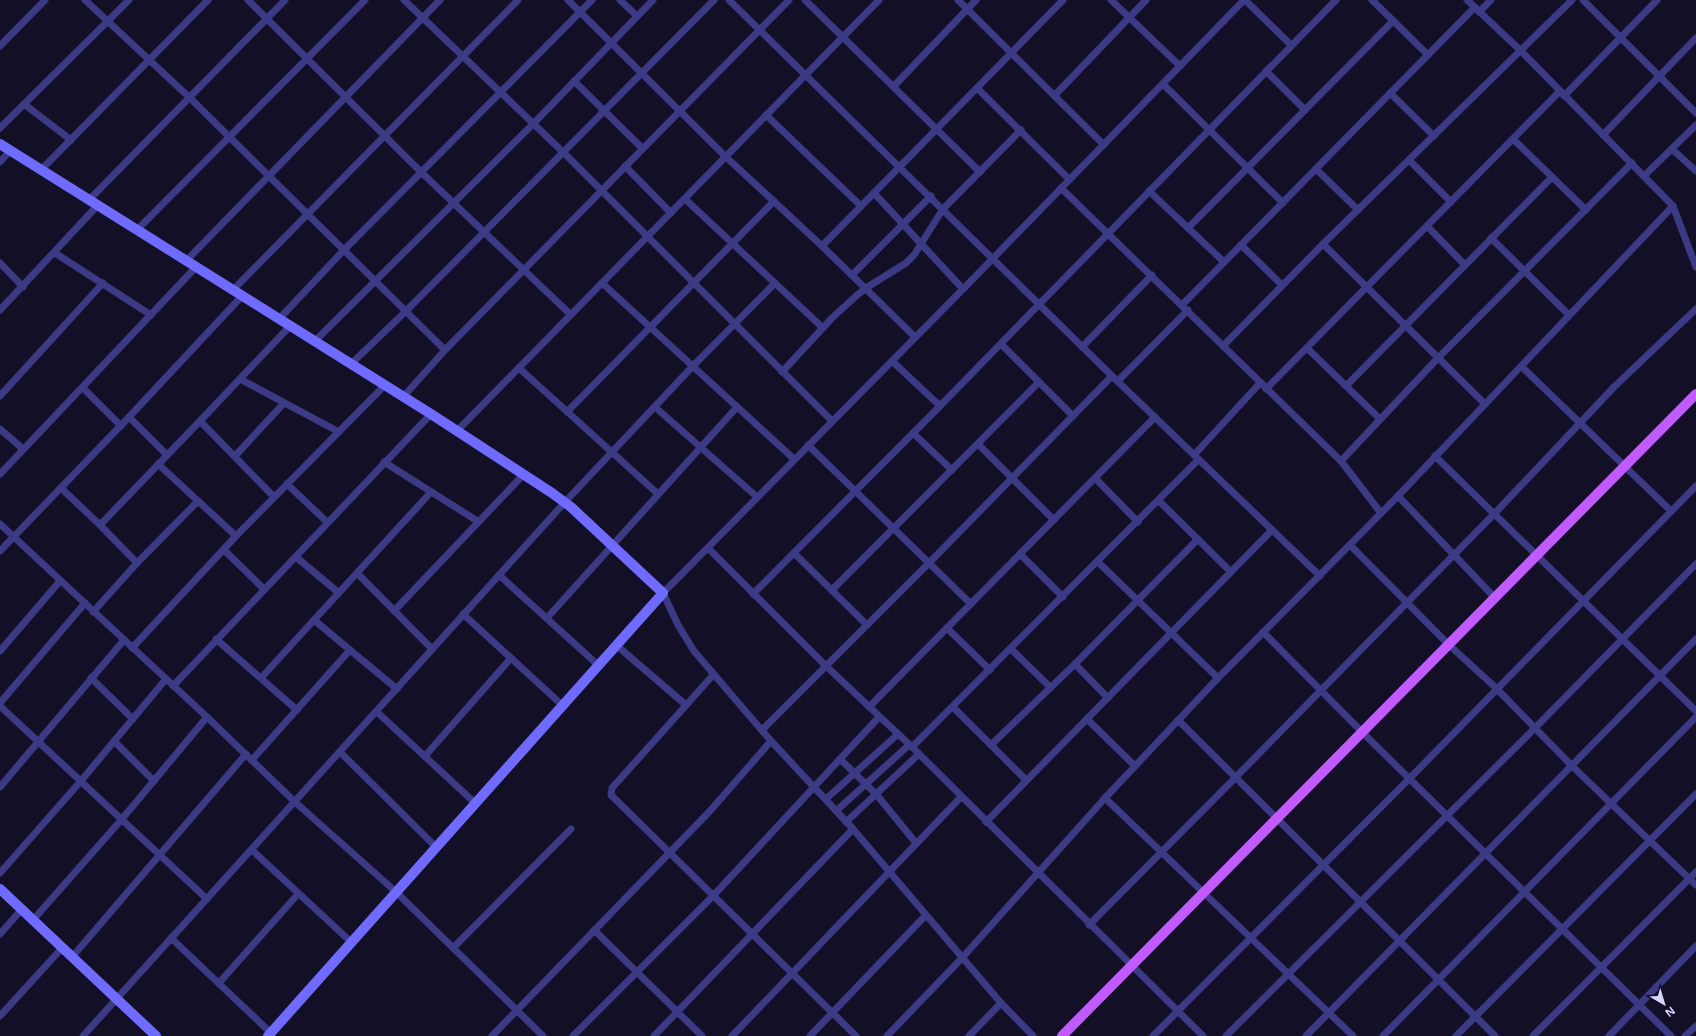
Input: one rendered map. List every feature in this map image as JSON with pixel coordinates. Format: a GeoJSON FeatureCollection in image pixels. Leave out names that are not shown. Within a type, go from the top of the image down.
{"type":"FeatureCollection","features":[{"type":"Feature","properties":{"kind":"main road"},"geometry":{"type":"LineString","coordinates":[[1062,1036],[1132,967],[1448,644],[1496,598],[1696,394]]}},
{"type":"Feature","properties":{"kind":"street"},"geometry":{"type":"LineString","coordinates":[[0,46],[45,0]]}},
{"type":"Feature","properties":{"kind":"street"},"geometry":{"type":"LineString","coordinates":[[85,0],[189,97],[374,282],[445,350]]}},
{"type":"Feature","properties":{"kind":"street"},"geometry":{"type":"LineString","coordinates":[[0,128],[129,0]]}},
{"type":"Feature","properties":{"kind":"street"},"geometry":{"type":"LineString","coordinates":[[41,170],[208,0]]}},
{"type":"Feature","properties":{"kind":"street"},"geometry":{"type":"LineString","coordinates":[[248,0],[421,172],[571,315]]}},
{"type":"Feature","properties":{"kind":"street"},"geometry":{"type":"LineString","coordinates":[[0,310],[55,253],[93,203],[189,97],[285,0]]}},
{"type":"Feature","properties":{"kind":"street"},"geometry":{"type":"LineString","coordinates":[[137,230],[230,138],[365,0]]}},
{"type":"Feature","properties":{"kind":"street"},"geometry":{"type":"LineString","coordinates":[[404,0],[564,153],[647,238],[832,421]]}},
{"type":"Feature","properties":{"kind":"street"},"geometry":{"type":"LineString","coordinates":[[186,261],[440,0]]}},
{"type":"Feature","properties":{"kind":"street"},"geometry":{"type":"LineString","coordinates":[[233,290],[306,214],[518,0]]}},
{"type":"Feature","properties":{"kind":"street"},"geometry":{"type":"LineString","coordinates":[[568,0],[612,42],[726,157],[822,246],[915,337]]}},
{"type":"Feature","properties":{"kind":"street"},"geometry":{"type":"LineString","coordinates":[[280,319],[343,251],[592,0]]}},
{"type":"Feature","properties":{"kind":"street"},"geometry":{"type":"LineString","coordinates":[[620,0],[636,16]]}},
{"type":"Feature","properties":{"kind":"street"},"geometry":{"type":"LineString","coordinates":[[315,341],[532,124],[653,0]]}},
{"type":"Feature","properties":{"kind":"street"},"geometry":{"type":"LineString","coordinates":[[351,364],[564,153],[714,0]]}},
{"type":"Feature","properties":{"kind":"street"},"geometry":{"type":"LineString","coordinates":[[729,0],[944,209],[992,259],[1118,382],[1320,576]]}},
{"type":"Feature","properties":{"kind":"street"},"geometry":{"type":"LineString","coordinates":[[403,397],[445,350],[789,0]]}},
{"type":"Feature","properties":{"kind":"street"},"geometry":{"type":"LineString","coordinates":[[804,0],[894,86],[980,172]]}},
{"type":"Feature","properties":{"kind":"street"},"geometry":{"type":"LineString","coordinates":[[457,431],[879,0]]}},
{"type":"Feature","properties":{"kind":"street"},"geometry":{"type":"LineString","coordinates":[[958,0],[1104,144]]}},
{"type":"Feature","properties":{"kind":"street"},"geometry":{"type":"LineString","coordinates":[[894,86],[976,0]]}},
{"type":"Feature","properties":{"kind":"street"},"geometry":{"type":"LineString","coordinates":[[822,246],[1063,0]]}},
{"type":"Feature","properties":{"kind":"street"},"geometry":{"type":"LineString","coordinates":[[1111,0],[1180,66]]}},
{"type":"Feature","properties":{"kind":"street"},"geometry":{"type":"LineString","coordinates":[[1055,95],[1146,0]]}},
{"type":"Feature","properties":{"kind":"street"},"geometry":{"type":"LineString","coordinates":[[171,938],[219,983],[269,1034],[562,704],[663,593],[963,289],[1244,0],[1291,45]]}},
{"type":"Feature","properties":{"kind":"street"},"geometry":{"type":"LineString","coordinates":[[753,594],[1001,344],[1336,0]]}},
{"type":"Feature","properties":{"kind":"street"},"geometry":{"type":"LineString","coordinates":[[1372,0],[1428,55]]}},
{"type":"Feature","properties":{"kind":"street"},"geometry":{"type":"LineString","coordinates":[[1467,0],[1520,50],[1673,206],[1696,266]]}},
{"type":"Feature","properties":{"kind":"street"},"geometry":{"type":"LineString","coordinates":[[1182,305],[1428,55],[1477,9],[1491,0]]}},
{"type":"Feature","properties":{"kind":"street"},"geometry":{"type":"LineString","coordinates":[[1223,346],[1282,285],[1572,0]]}},
{"type":"Feature","properties":{"kind":"street"},"geometry":{"type":"LineString","coordinates":[[1583,0],[1696,113]]}},
{"type":"Feature","properties":{"kind":"street"},"geometry":{"type":"LineString","coordinates":[[1266,389],[1513,139],[1621,39],[1657,0]]}},
{"type":"Feature","properties":{"kind":"street"},"geometry":{"type":"LineString","coordinates":[[1188,228],[1393,22]]}},
{"type":"Feature","properties":{"kind":"street"},"geometry":{"type":"LineString","coordinates":[[1603,135],[1696,38]]}},
{"type":"Feature","properties":{"kind":"street"},"geometry":{"type":"LineString","coordinates":[[1266,71],[1305,110]]}},
{"type":"Feature","properties":{"kind":"street"},"geometry":{"type":"LineString","coordinates":[[574,81],[642,148]]}},
{"type":"Feature","properties":{"kind":"street"},"geometry":{"type":"LineString","coordinates":[[1163,84],[1283,202]]}},
{"type":"Feature","properties":{"kind":"street"},"geometry":{"type":"LineString","coordinates":[[977,88],[1070,179]]}},
{"type":"Feature","properties":{"kind":"street"},"geometry":{"type":"LineString","coordinates":[[1390,93],[1434,136]]}},
{"type":"Feature","properties":{"kind":"street"},"geometry":{"type":"LineString","coordinates":[[24,104],[71,140]]}},
{"type":"Feature","properties":{"kind":"street"},"geometry":{"type":"LineString","coordinates":[[766,115],[861,206]]}},
{"type":"Feature","properties":{"kind":"street"},"geometry":{"type":"LineString","coordinates":[[1644,176],[1696,125]]}},
{"type":"Feature","properties":{"kind":"street"},"geometry":{"type":"LineString","coordinates":[[782,372],[823,328],[866,288],[906,263],[922,245],[944,209],[1021,130]]}},
{"type":"Feature","properties":{"kind":"street"},"geometry":{"type":"LineString","coordinates":[[1513,139],[1586,210]]}},
{"type":"Feature","properties":{"kind":"street"},"geometry":{"type":"LineString","coordinates":[[0,144],[431,414],[565,502],[614,545],[663,593],[685,637],[714,674],[771,741],[815,786],[853,829],[962,958],[1033,1036]]}},
{"type":"Feature","properties":{"kind":"street"},"geometry":{"type":"LineString","coordinates":[[1672,149],[1696,171]]}},
{"type":"Feature","properties":{"kind":"street"},"geometry":{"type":"LineString","coordinates":[[0,162],[10,151]]}},
{"type":"Feature","properties":{"kind":"street"},"geometry":{"type":"LineString","coordinates":[[1409,160],[1451,202]]}},
{"type":"Feature","properties":{"kind":"street"},"geometry":{"type":"LineString","coordinates":[[1341,461],[1438,358],[1526,272],[1632,164]]}},
{"type":"Feature","properties":{"kind":"street"},"geometry":{"type":"LineString","coordinates":[[625,166],[671,213]]}},
{"type":"Feature","properties":{"kind":"street"},"geometry":{"type":"LineString","coordinates":[[1316,169],[1358,210]]}},
{"type":"Feature","properties":{"kind":"street"},"geometry":{"type":"LineString","coordinates":[[1346,386],[1405,324],[1552,177]]}},
{"type":"Feature","properties":{"kind":"street"},"geometry":{"type":"LineString","coordinates":[[1061,188],[1188,310],[1266,389],[1341,461],[1381,513]]}},
{"type":"Feature","properties":{"kind":"street"},"geometry":{"type":"LineString","coordinates":[[1149,191],[1224,262]]}},
{"type":"Feature","properties":{"kind":"street"},"geometry":{"type":"LineString","coordinates":[[874,193],[963,289]]}},
{"type":"Feature","properties":{"kind":"street"},"geometry":{"type":"LineString","coordinates":[[852,275],[930,196]]}},
{"type":"Feature","properties":{"kind":"street"},"geometry":{"type":"LineString","coordinates":[[685,199],[823,328]]}},
{"type":"Feature","properties":{"kind":"street"},"geometry":{"type":"LineString","coordinates":[[567,412],[774,201]]}},
{"type":"Feature","properties":{"kind":"street"},"geometry":{"type":"LineString","coordinates":[[887,1036],[962,958],[1038,871],[1178,720],[1398,496],[1673,206]]}},
{"type":"Feature","properties":{"kind":"street"},"geometry":{"type":"LineString","coordinates":[[1427,226],[1465,265]]}},
{"type":"Feature","properties":{"kind":"street"},"geometry":{"type":"LineString","coordinates":[[1492,238],[1569,315]]}},
{"type":"Feature","properties":{"kind":"street"},"geometry":{"type":"LineString","coordinates":[[1324,244],[1485,404]]}},
{"type":"Feature","properties":{"kind":"street"},"geometry":{"type":"LineString","coordinates":[[1241,245],[1282,285]]}},
{"type":"Feature","properties":{"kind":"street"},"geometry":{"type":"LineString","coordinates":[[55,253],[151,315]]}},
{"type":"Feature","properties":{"kind":"street"},"geometry":{"type":"LineString","coordinates":[[0,263],[23,287]]}},
{"type":"Feature","properties":{"kind":"street"},"geometry":{"type":"LineString","coordinates":[[0,474],[196,267]]}},
{"type":"Feature","properties":{"kind":"street"},"geometry":{"type":"LineString","coordinates":[[1082,346],[1152,275]]}},
{"type":"Feature","properties":{"kind":"street"},"geometry":{"type":"LineString","coordinates":[[0,396],[103,283]]}},
{"type":"Feature","properties":{"kind":"street"},"geometry":{"type":"LineString","coordinates":[[602,283],[650,329],[794,459]]}},
{"type":"Feature","properties":{"kind":"street"},"geometry":{"type":"LineString","coordinates":[[83,1036],[565,502],[692,366],[775,283]]}},
{"type":"Feature","properties":{"kind":"street"},"geometry":{"type":"LineString","coordinates":[[0,552],[13,536],[129,418],[242,296]]}},
{"type":"Feature","properties":{"kind":"street"},"geometry":{"type":"LineString","coordinates":[[1089,924],[1235,778],[1495,513],[1643,358],[1696,309]]}},
{"type":"Feature","properties":{"kind":"street"},"geometry":{"type":"LineString","coordinates":[[1118,382],[1188,310]]}},
{"type":"Feature","properties":{"kind":"street"},"geometry":{"type":"LineString","coordinates":[[100,525],[290,326]]}},
{"type":"Feature","properties":{"kind":"street"},"geometry":{"type":"LineString","coordinates":[[1001,344],[1073,416]]}},
{"type":"Feature","properties":{"kind":"street"},"geometry":{"type":"LineString","coordinates":[[1307,348],[1380,420]]}},
{"type":"Feature","properties":{"kind":"street"},"geometry":{"type":"LineString","coordinates":[[892,361],[940,406]]}},
{"type":"Feature","properties":{"kind":"street"},"geometry":{"type":"LineString","coordinates":[[1521,366],[1671,512]]}},
{"type":"Feature","properties":{"kind":"street"},"geometry":{"type":"LineString","coordinates":[[519,368],[658,494]]}},
{"type":"Feature","properties":{"kind":"street"},"geometry":{"type":"LineString","coordinates":[[762,730],[929,563],[1112,376]]}},
{"type":"Feature","properties":{"kind":"street"},"geometry":{"type":"LineString","coordinates":[[240,379],[339,432]]}},
{"type":"Feature","properties":{"kind":"street"},"geometry":{"type":"LineString","coordinates":[[832,590],[1039,382]]}},
{"type":"Feature","properties":{"kind":"street"},"geometry":{"type":"LineString","coordinates":[[836,811],[953,708],[1159,501],[1260,383]]}},
{"type":"Feature","properties":{"kind":"street"},"geometry":{"type":"LineString","coordinates":[[132,648],[236,536],[385,386]]}},
{"type":"Feature","properties":{"kind":"street"},"geometry":{"type":"LineString","coordinates":[[83,388],[121,426]]}},
{"type":"Feature","properties":{"kind":"street"},"geometry":{"type":"LineString","coordinates":[[235,456],[284,403]]}},
{"type":"Feature","properties":{"kind":"street"},"geometry":{"type":"LineString","coordinates":[[654,407],[757,497]]}},
{"type":"Feature","properties":{"kind":"street"},"geometry":{"type":"LineString","coordinates":[[547,618],[737,407]]}},
{"type":"Feature","properties":{"kind":"street"},"geometry":{"type":"LineString","coordinates":[[173,686],[431,414]]}},
{"type":"Feature","properties":{"kind":"street"},"geometry":{"type":"LineString","coordinates":[[869,707],[1155,417]]}},
{"type":"Feature","properties":{"kind":"street"},"geometry":{"type":"LineString","coordinates":[[129,418],[167,455]]}},
{"type":"Feature","properties":{"kind":"street"},"geometry":{"type":"LineString","coordinates":[[200,421],[274,497]]}},
{"type":"Feature","properties":{"kind":"street"},"geometry":{"type":"LineString","coordinates":[[0,429],[23,449]]}},
{"type":"Feature","properties":{"kind":"street"},"geometry":{"type":"LineString","coordinates":[[913,433],[952,470]]}},
{"type":"Feature","properties":{"kind":"street"},"geometry":{"type":"LineString","coordinates":[[978,444],[1054,520]]}},
{"type":"Feature","properties":{"kind":"street"},"geometry":{"type":"LineString","coordinates":[[808,445],[971,604]]}},
{"type":"Feature","properties":{"kind":"street"},"geometry":{"type":"LineString","coordinates":[[1435,456],[1696,711]]}},
{"type":"Feature","properties":{"kind":"street"},"geometry":{"type":"LineString","coordinates":[[384,462],[479,522]]}},
{"type":"Feature","properties":{"kind":"street"},"geometry":{"type":"LineString","coordinates":[[158,464],[236,536]]}},
{"type":"Feature","properties":{"kind":"street"},"geometry":{"type":"LineString","coordinates":[[394,611],[524,474]]}},
{"type":"Feature","properties":{"kind":"street"},"geometry":{"type":"LineString","coordinates":[[1095,478],[1138,522]]}},
{"type":"Feature","properties":{"kind":"street"},"geometry":{"type":"LineString","coordinates":[[287,484],[327,522]]}},
{"type":"Feature","properties":{"kind":"street"},"geometry":{"type":"LineString","coordinates":[[1153,1036],[1409,779],[1496,688],[1584,602],[1696,486]]}},
{"type":"Feature","properties":{"kind":"street"},"geometry":{"type":"LineString","coordinates":[[61,488],[137,563]]}},
{"type":"Feature","properties":{"kind":"street"},"geometry":{"type":"LineString","coordinates":[[261,678],[430,492]]}},
{"type":"Feature","properties":{"kind":"street"},"geometry":{"type":"LineString","coordinates":[[1398,496],[1496,598]]}},
{"type":"Feature","properties":{"kind":"street"},"geometry":{"type":"LineString","coordinates":[[94,612],[137,563],[198,501]]}},
{"type":"Feature","properties":{"kind":"street"},"geometry":{"type":"LineString","coordinates":[[1159,501],[1231,572]]}},
{"type":"Feature","properties":{"kind":"street"},"geometry":{"type":"LineString","coordinates":[[0,524],[207,717],[295,802],[395,891],[543,1036]]}},
{"type":"Feature","properties":{"kind":"street"},"geometry":{"type":"LineString","coordinates":[[986,822],[1272,530]]}},
{"type":"Feature","properties":{"kind":"street"},"geometry":{"type":"LineString","coordinates":[[991,745],[1075,664],[1198,539]]}},
{"type":"Feature","properties":{"kind":"street"},"geometry":{"type":"LineString","coordinates":[[1350,545],[1448,644],[1496,688],[1572,766],[1696,886]]}},
{"type":"Feature","properties":{"kind":"street"},"geometry":{"type":"LineString","coordinates":[[708,548],[826,666],[911,746],[986,822],[1038,871],[1089,924],[1203,1036]]}},
{"type":"Feature","properties":{"kind":"street"},"geometry":{"type":"LineString","coordinates":[[224,550],[264,589]]}},
{"type":"Feature","properties":{"kind":"street"},"geometry":{"type":"LineString","coordinates":[[794,553],[867,624]]}},
{"type":"Feature","properties":{"kind":"street"},"geometry":{"type":"LineString","coordinates":[[1020,554],[1063,597]]}},
{"type":"Feature","properties":{"kind":"street"},"geometry":{"type":"LineString","coordinates":[[296,557],[339,593]]}},
{"type":"Feature","properties":{"kind":"street"},"geometry":{"type":"LineString","coordinates":[[1098,562],[1218,678]]}},
{"type":"Feature","properties":{"kind":"street"},"geometry":{"type":"LineString","coordinates":[[1226,1036],[1361,903],[1696,564]]}},
{"type":"Feature","properties":{"kind":"street"},"geometry":{"type":"LineString","coordinates":[[357,573],[432,649]]}},
{"type":"Feature","properties":{"kind":"street"},"geometry":{"type":"LineString","coordinates":[[499,575],[598,665]]}},
{"type":"Feature","properties":{"kind":"street"},"geometry":{"type":"LineString","coordinates":[[0,651],[60,581]]}},
{"type":"Feature","properties":{"kind":"street"},"geometry":{"type":"LineString","coordinates":[[85,603],[0,704],[80,782],[160,854],[207,899]]}},
{"type":"Feature","properties":{"kind":"street"},"geometry":{"type":"LineString","coordinates":[[463,614],[562,704]]}},
{"type":"Feature","properties":{"kind":"street"},"geometry":{"type":"LineString","coordinates":[[314,620],[397,689]]}},
{"type":"Feature","properties":{"kind":"street"},"geometry":{"type":"LineString","coordinates":[[947,628],[990,670]]}},
{"type":"Feature","properties":{"kind":"street"},"geometry":{"type":"LineString","coordinates":[[1263,632],[1409,779],[1672,1036]]}},
{"type":"Feature","properties":{"kind":"street"},"geometry":{"type":"LineString","coordinates":[[216,639],[297,710]]}},
{"type":"Feature","properties":{"kind":"street"},"geometry":{"type":"LineString","coordinates":[[1306,1036],[1696,639]]}},
{"type":"Feature","properties":{"kind":"street"},"geometry":{"type":"LineString","coordinates":[[0,787],[124,640]]}},
{"type":"Feature","properties":{"kind":"street"},"geometry":{"type":"LineString","coordinates":[[616,645],[686,705]]}},
{"type":"Feature","properties":{"kind":"street"},"geometry":{"type":"LineString","coordinates":[[1012,648],[1050,688]]}},
{"type":"Feature","properties":{"kind":"street"},"geometry":{"type":"LineString","coordinates":[[252,760],[350,650]]}},
{"type":"Feature","properties":{"kind":"street"},"geometry":{"type":"LineString","coordinates":[[425,756],[511,658]]}},
{"type":"Feature","properties":{"kind":"street"},"geometry":{"type":"LineString","coordinates":[[1075,664],[1108,698]]}},
{"type":"Feature","properties":{"kind":"street"},"geometry":{"type":"LineString","coordinates":[[714,674],[611,792],[613,798],[856,1036]]}},
{"type":"Feature","properties":{"kind":"street"},"geometry":{"type":"LineString","coordinates":[[91,678],[133,719]]}},
{"type":"Feature","properties":{"kind":"street"},"geometry":{"type":"LineString","coordinates":[[0,873],[80,782],[166,680]]}},
{"type":"Feature","properties":{"kind":"street"},"geometry":{"type":"LineString","coordinates":[[953,708],[1026,780]]}},
{"type":"Feature","properties":{"kind":"street"},"geometry":{"type":"LineString","coordinates":[[377,712],[475,803]]}},
{"type":"Feature","properties":{"kind":"street"},"geometry":{"type":"LineString","coordinates":[[573,1036],[638,973],[713,896],[879,716]]}},
{"type":"Feature","properties":{"kind":"street"},"geometry":{"type":"LineString","coordinates":[[33,920],[122,819],[207,717]]}},
{"type":"Feature","properties":{"kind":"street"},"geometry":{"type":"LineString","coordinates":[[1383,1036],[1696,717]]}},
{"type":"Feature","properties":{"kind":"street"},"geometry":{"type":"LineString","coordinates":[[1087,719],[1135,766]]}},
{"type":"Feature","properties":{"kind":"street"},"geometry":{"type":"LineString","coordinates":[[1178,720],[1495,1036]]}},
{"type":"Feature","properties":{"kind":"street"},"geometry":{"type":"LineString","coordinates":[[826,799],[898,734]]}},
{"type":"Feature","properties":{"kind":"street"},"geometry":{"type":"LineString","coordinates":[[114,741],[154,781]]}},
{"type":"Feature","properties":{"kind":"street"},"geometry":{"type":"LineString","coordinates":[[492,1036],[710,811],[771,741]]}},
{"type":"Feature","properties":{"kind":"street"},"geometry":{"type":"LineString","coordinates":[[340,752],[436,847]]}},
{"type":"Feature","properties":{"kind":"street"},"geometry":{"type":"LineString","coordinates":[[73,956],[246,754]]}},
{"type":"Feature","properties":{"kind":"street"},"geometry":{"type":"LineString","coordinates":[[846,822],[919,754]]}},
{"type":"Feature","properties":{"kind":"street"},"geometry":{"type":"LineString","coordinates":[[840,759],[876,794],[916,844]]}},
{"type":"Feature","properties":{"kind":"street"},"geometry":{"type":"LineString","coordinates":[[1456,1036],[1696,794]]}},
{"type":"Feature","properties":{"kind":"street"},"geometry":{"type":"LineString","coordinates":[[732,1036],[791,972],[961,797]]}},
{"type":"Feature","properties":{"kind":"street"},"geometry":{"type":"LineString","coordinates":[[1105,798],[1353,1036]]}},
{"type":"Feature","properties":{"kind":"street"},"geometry":{"type":"LineString","coordinates":[[453,948],[571,829]]}},
{"type":"Feature","properties":{"kind":"street"},"geometry":{"type":"LineString","coordinates":[[654,1036],[853,829]]}},
{"type":"Feature","properties":{"kind":"street"},"geometry":{"type":"LineString","coordinates":[[252,850],[351,942]]}},
{"type":"Feature","properties":{"kind":"street"},"geometry":{"type":"LineString","coordinates":[[1533,1036],[1696,872]]}},
{"type":"Feature","properties":{"kind":"street"},"geometry":{"type":"LineString","coordinates":[[0,889],[73,956],[156,1036]]}},
{"type":"Feature","properties":{"kind":"street"},"geometry":{"type":"LineString","coordinates":[[219,983],[298,894]]}},
{"type":"Feature","properties":{"kind":"street"},"geometry":{"type":"LineString","coordinates":[[0,934],[22,909]]}},
{"type":"Feature","properties":{"kind":"street"},"geometry":{"type":"LineString","coordinates":[[810,1036],[926,916]]}},
{"type":"Feature","properties":{"kind":"street"},"geometry":{"type":"LineString","coordinates":[[594,930],[702,1036]]}},
{"type":"Feature","properties":{"kind":"street"},"geometry":{"type":"LineString","coordinates":[[1609,1036],[1696,946]]}},
{"type":"Feature","properties":{"kind":"street"},"geometry":{"type":"LineString","coordinates":[[0,1016],[63,947]]}},
{"type":"Feature","properties":{"kind":"street"},"geometry":{"type":"LineString","coordinates":[[969,1036],[1002,1003]]}},
{"type":"Feature","properties":{"kind":"street"},"geometry":{"type":"LineString","coordinates":[[1685,1036],[1696,1026]]}}]}
